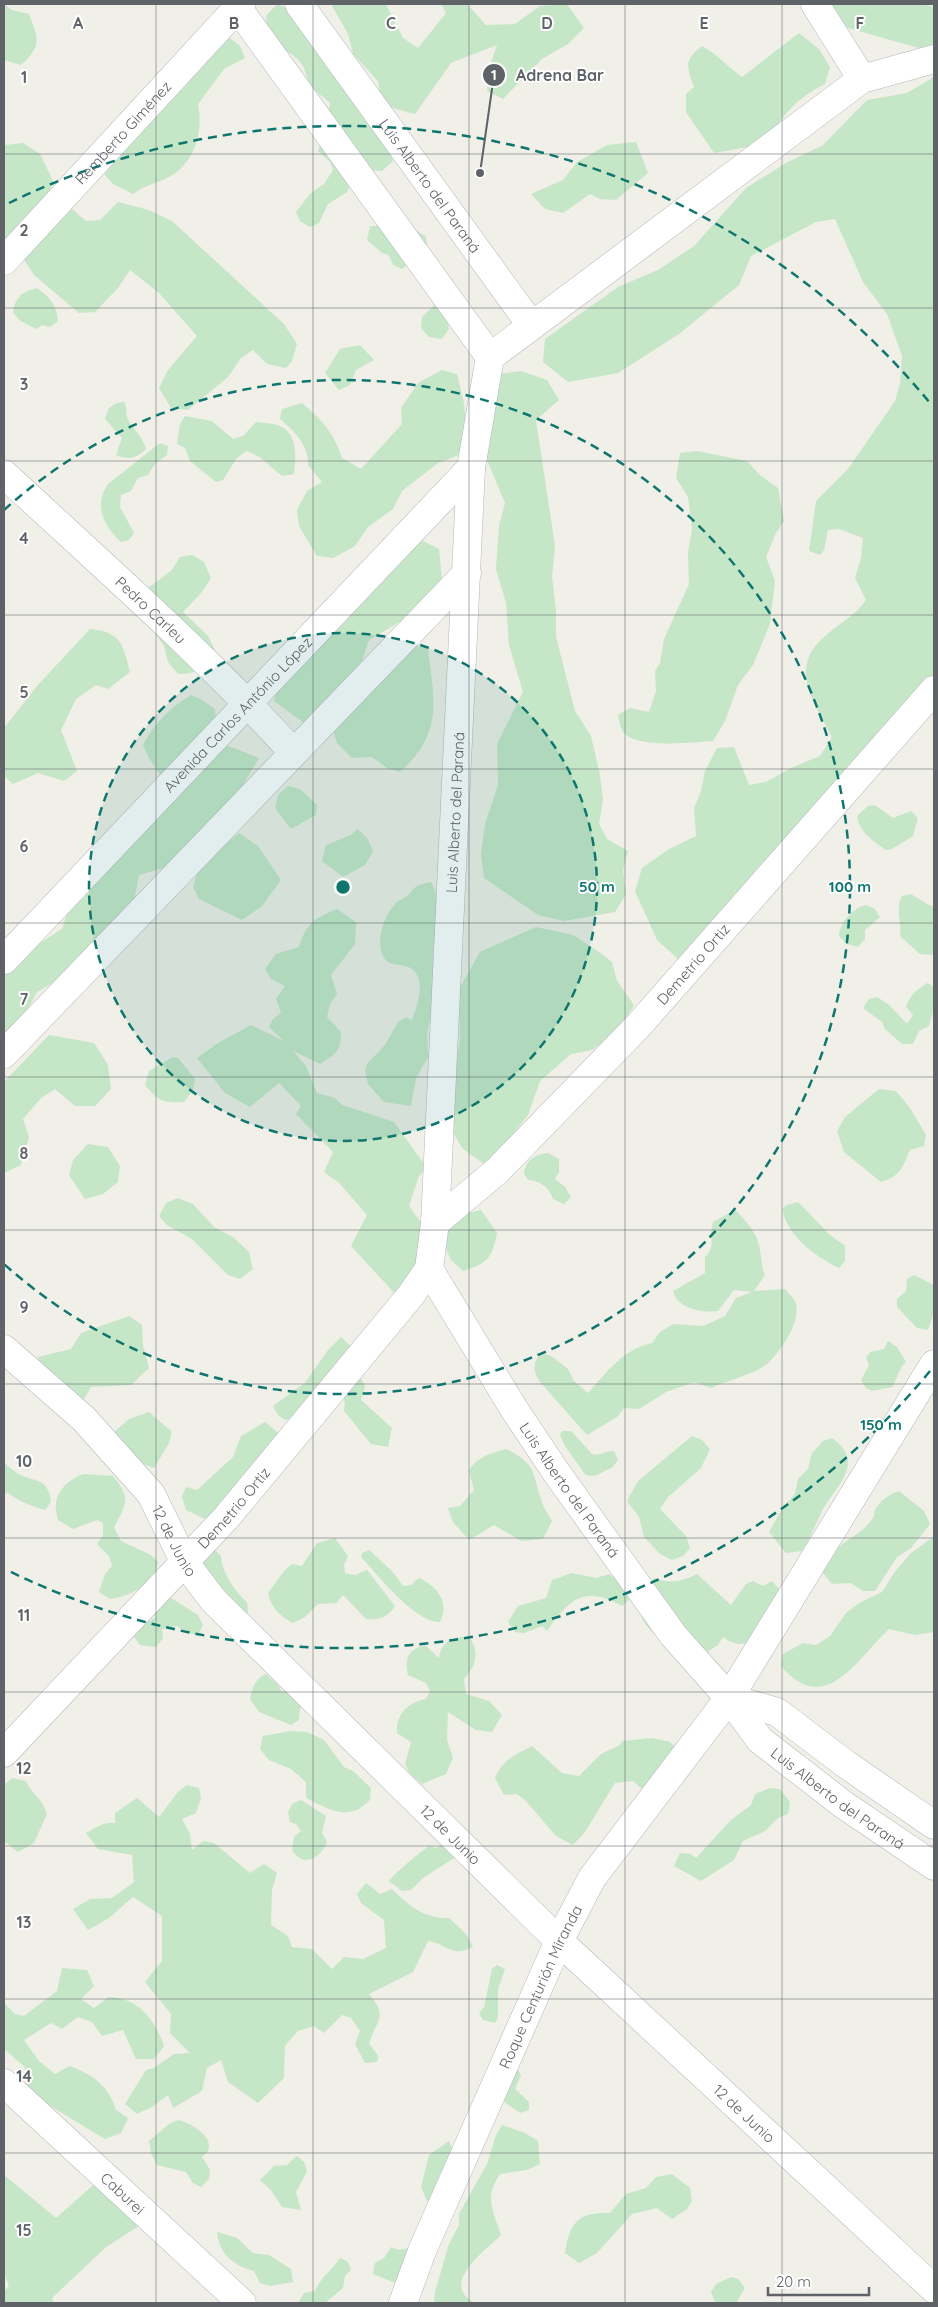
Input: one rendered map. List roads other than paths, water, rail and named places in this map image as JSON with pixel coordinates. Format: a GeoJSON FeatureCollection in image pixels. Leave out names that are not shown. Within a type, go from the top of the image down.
{"type":"FeatureCollection","features":[{"type":"Feature","properties":{"kind":"street","name":"Luis Alberto del Paraná"},"geometry":{"type":"LineString","coordinates":[[299,4],[531,325]]}},
{"type":"Feature","properties":{"kind":"street"},"geometry":{"type":"LineString","coordinates":[[815,4],[862,79]]}},
{"type":"Feature","properties":{"kind":"street"},"geometry":{"type":"LineString","coordinates":[[238,5],[490,357],[862,79],[934,59]]}},
{"type":"Feature","properties":{"kind":"street","name":"Remberto Giménez"},"geometry":{"type":"LineString","coordinates":[[4,262],[238,5]]}},
{"type":"Feature","properties":{"kind":"street","name":"Luis Alberto del Paraná"},"geometry":{"type":"LineString","coordinates":[[412,1295],[429,1269],[435,1223],[472,468],[490,357]]}},
{"type":"Feature","properties":{"kind":"street","name":"Avenida Carlos António López"},"geometry":{"type":"LineString","coordinates":[[4,960],[472,468]]}},
{"type":"Feature","properties":{"kind":"street","name":"Pedro Carleu"},"geometry":{"type":"LineString","coordinates":[[4,474],[189,644],[248,702],[293,752]]}},
{"type":"Feature","properties":{"kind":"street"},"geometry":{"type":"LineString","coordinates":[[4,1054],[467,573]]}},
{"type":"Feature","properties":{"kind":"street","name":"Demetrio Ortiz"},"geometry":{"type":"LineString","coordinates":[[435,1223],[498,1170],[638,1026],[934,690]]}},
{"type":"Feature","properties":{"kind":"street","name":"Luis Alberto del Paraná"},"geometry":{"type":"LineString","coordinates":[[429,1269],[505,1394],[556,1472],[673,1635],[729,1698],[760,1740],[844,1805],[934,1866]]}},
{"type":"Feature","properties":{"kind":"street","name":"Demetrio Ortiz"},"geometry":{"type":"LineString","coordinates":[[4,1753],[226,1518],[412,1295]]}},
{"type":"Feature","properties":{"kind":"street","name":"12 de Junio"},"geometry":{"type":"LineString","coordinates":[[4,1349],[84,1419],[150,1494],[185,1563],[214,1601],[559,1941],[934,2289]]}},
{"type":"Feature","properties":{"kind":"street","name":"Roque Centurión Miranda"},"geometry":{"type":"LineString","coordinates":[[403,2303],[422,2251],[559,1941],[592,1878],[729,1698],[934,1364]]}},
{"type":"Feature","properties":{"kind":"street","name":"Luis Alberto del Paraná"},"geometry":{"type":"LineString","coordinates":[[729,1698],[777,1712],[847,1765],[934,1825]]}},
{"type":"Feature","properties":{"kind":"street","name":"Caburei"},"geometry":{"type":"LineString","coordinates":[[4,2082],[242,2303]]}},
{"type":"Feature","properties":{"kind":"place","name":"Adrena Bar"},"geometry":{"type":"Point","coordinates":[480,173]}}]}
